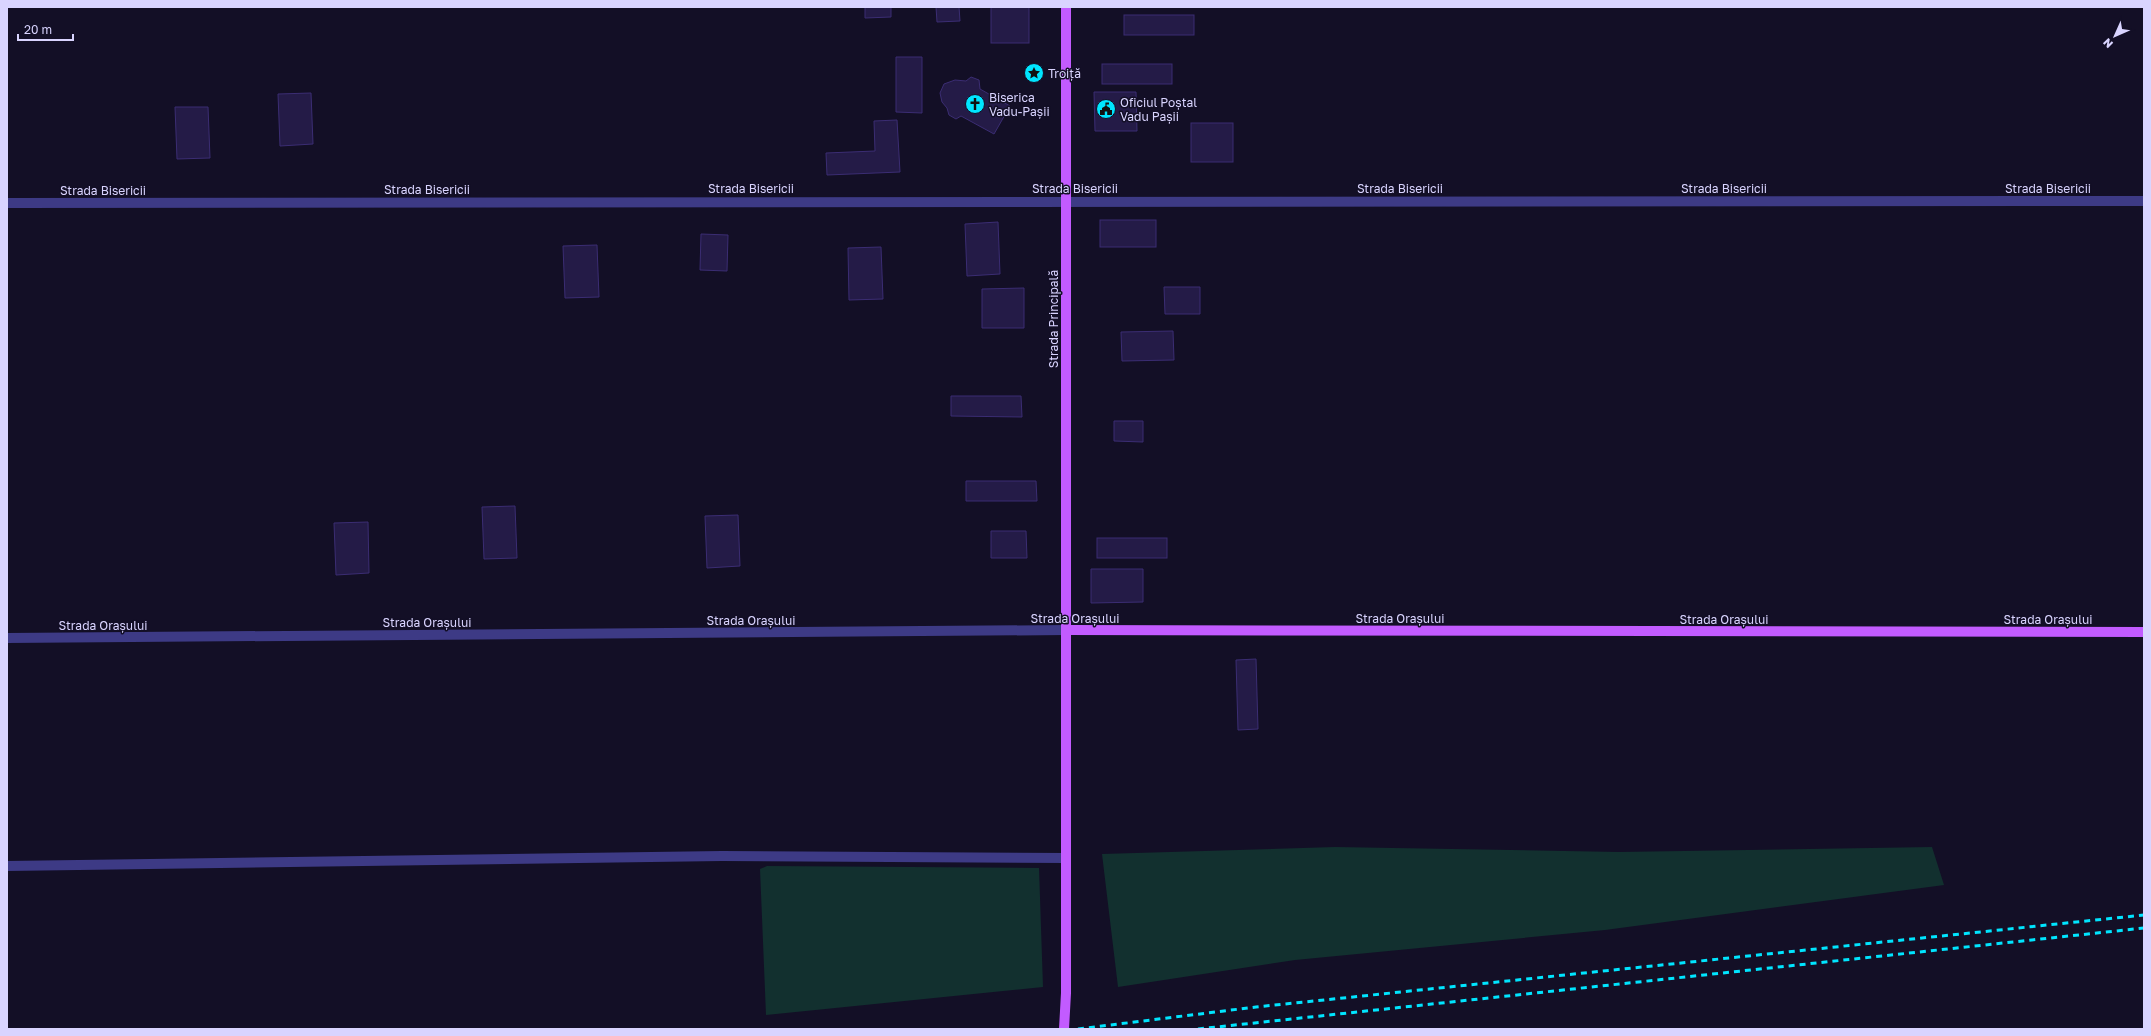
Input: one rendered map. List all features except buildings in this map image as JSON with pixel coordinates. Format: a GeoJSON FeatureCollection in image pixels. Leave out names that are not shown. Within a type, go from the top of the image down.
{"type":"FeatureCollection","features":[{"type":"Feature","properties":{"kind":"main road","name":"Strada Principală"},"geometry":{"type":"LineString","coordinates":[[1064,1029],[1066,993],[1067,630],[1066,7]]}},
{"type":"Feature","properties":{"kind":"main road","name":"Strada Orașului"},"geometry":{"type":"LineString","coordinates":[[1067,630],[2144,632]]}},
{"type":"Feature","properties":{"kind":"street","name":"Strada Bisericii"},"geometry":{"type":"LineString","coordinates":[[7,203],[2144,201]]}},
{"type":"Feature","properties":{"kind":"street","name":"Strada Orașului"},"geometry":{"type":"LineString","coordinates":[[7,638],[1067,630]]}},
{"type":"Feature","properties":{"kind":"street"},"geometry":{"type":"LineString","coordinates":[[7,866],[722,856],[1066,858]]}},
{"type":"Feature","properties":{"kind":"green space"},"geometry":{"type":"Polygon","coordinates":[[[1335,847],[1619,852],[1932,847],[1944,885],[1605,930],[1295,960],[1118,987],[1102,854],[1335,847]]]}},
{"type":"Feature","properties":{"kind":"green space"},"geometry":{"type":"Polygon","coordinates":[[[767,866],[1039,868],[1043,987],[766,1015],[760,869],[767,866]]]}},
{"type":"Feature","properties":{"kind":"railway"},"geometry":{"type":"LineString","coordinates":[[1078,1029],[1256,1007],[2144,915]]}},
{"type":"Feature","properties":{"kind":"railway"},"geometry":{"type":"LineString","coordinates":[[1198,1029],[2144,928]]}},
{"type":"Feature","properties":{"kind":"place","name":"Troiță"},"geometry":{"type":"Point","coordinates":[1034,73]}},
{"type":"Feature","properties":{"kind":"place","name":"Biserica Vadu-Pașii"},"geometry":{"type":"Point","coordinates":[975,104]}},
{"type":"Feature","properties":{"kind":"place","name":"Oficiul Poștal Vadu Pașii"},"geometry":{"type":"Point","coordinates":[1106,109]}}]}
